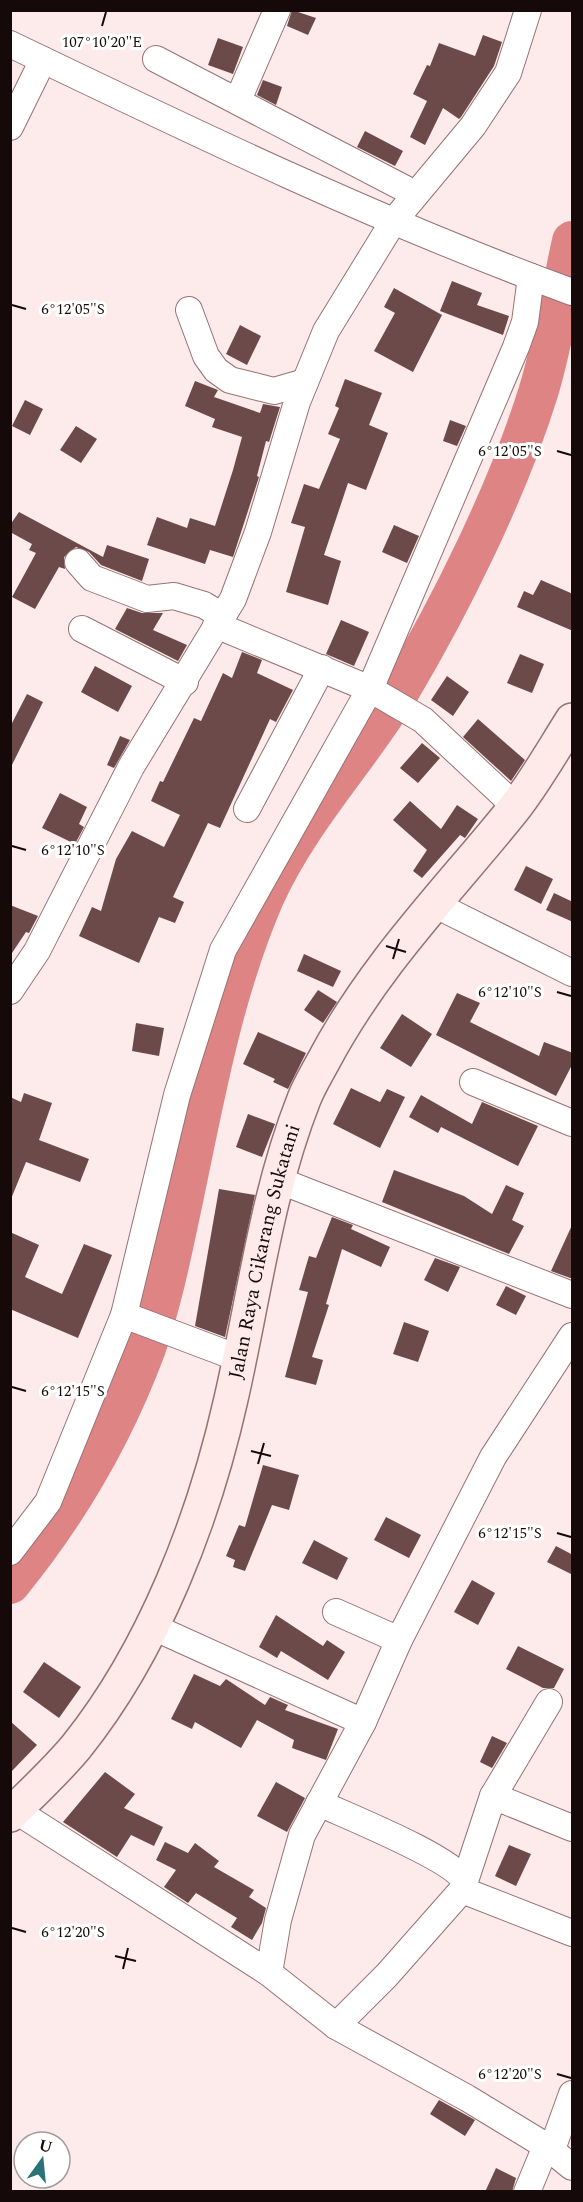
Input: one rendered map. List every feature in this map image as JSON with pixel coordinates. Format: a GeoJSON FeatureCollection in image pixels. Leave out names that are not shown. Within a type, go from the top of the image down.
{"type":"FeatureCollection","features":[{"type":"Feature","properties":{"kind":"main road","name":"Jalan Raya Cikarang Sukatani"},"geometry":{"type":"LineString","coordinates":[[13,1813],[76,1747],[118,1686],[151,1626],[191,1540],[205,1502],[232,1397],[238,1358],[278,1180],[304,1098],[359,998],[516,807],[573,720]]}},
{"type":"Feature","properties":{"kind":"street"},"geometry":{"type":"LineString","coordinates":[[238,100],[277,10]]}},
{"type":"Feature","properties":{"kind":"street"},"geometry":{"type":"LineString","coordinates":[[10,991],[37,951],[131,767],[185,682],[233,599],[258,532],[305,382],[326,331],[393,222],[473,126],[508,73],[528,10]]}},
{"type":"Feature","properties":{"kind":"street"},"geometry":{"type":"LineString","coordinates":[[10,44],[241,156],[393,222],[573,292]]}},
{"type":"Feature","properties":{"kind":"street"},"geometry":{"type":"LineString","coordinates":[[156,59],[415,194]]}},
{"type":"Feature","properties":{"kind":"street"},"geometry":{"type":"LineString","coordinates":[[10,127],[43,60]]}},
{"type":"Feature","properties":{"kind":"street"},"geometry":{"type":"LineString","coordinates":[[10,1552],[48,1502],[130,1317],[177,1095],[223,950],[373,691],[516,347],[525,322],[535,279]]}},
{"type":"Feature","properties":{"kind":"street"},"geometry":{"type":"LineString","coordinates":[[189,310],[206,356],[216,370],[230,380],[274,391],[305,382]]}},
{"type":"Feature","properties":{"kind":"street"},"geometry":{"type":"LineString","coordinates":[[78,562],[92,578],[147,599],[174,596],[204,605],[219,620],[373,691],[423,720],[516,807]]}},
{"type":"Feature","properties":{"kind":"street"},"geometry":{"type":"LineString","coordinates":[[82,629],[185,682]]}},
{"type":"Feature","properties":{"kind":"street"},"geometry":{"type":"LineString","coordinates":[[247,808],[322,668]]}},
{"type":"Feature","properties":{"kind":"street"},"geometry":{"type":"LineString","coordinates":[[434,904],[573,973]]}},
{"type":"Feature","properties":{"kind":"street"},"geometry":{"type":"LineString","coordinates":[[473,1082],[573,1123]]}},
{"type":"Feature","properties":{"kind":"street"},"geometry":{"type":"LineString","coordinates":[[278,1180],[573,1295]]}},
{"type":"Feature","properties":{"kind":"street"},"geometry":{"type":"LineString","coordinates":[[130,1317],[238,1358]]}},
{"type":"Feature","properties":{"kind":"street"},"geometry":{"type":"LineString","coordinates":[[268,1973],[278,1920],[299,1845],[319,1803],[363,1722],[399,1640],[493,1457],[573,1336]]}},
{"type":"Feature","properties":{"kind":"street"},"geometry":{"type":"LineString","coordinates":[[336,1612],[399,1640]]}},
{"type":"Feature","properties":{"kind":"street"},"geometry":{"type":"LineString","coordinates":[[151,1626],[363,1722]]}},
{"type":"Feature","properties":{"kind":"street"},"geometry":{"type":"LineString","coordinates":[[336,2026],[387,1975],[464,1886],[493,1796],[549,1702]]}},
{"type":"Feature","properties":{"kind":"street"},"geometry":{"type":"LineString","coordinates":[[493,1796],[573,1828]]}},
{"type":"Feature","properties":{"kind":"street"},"geometry":{"type":"LineString","coordinates":[[319,1803],[442,1861],[462,1874],[464,1886]]}},
{"type":"Feature","properties":{"kind":"street"},"geometry":{"type":"LineString","coordinates":[[13,1813],[268,1973],[336,2026],[467,2098],[549,2149],[573,2167]]}},
{"type":"Feature","properties":{"kind":"street"},"geometry":{"type":"LineString","coordinates":[[464,1886],[573,1933]]}},
{"type":"Feature","properties":{"kind":"street"},"geometry":{"type":"LineString","coordinates":[[526,2192],[549,2149],[573,2094]]}},
{"type":"Feature","properties":{"kind":"building"},"geometry":{"type":"Polygon","coordinates":[[[292,10],[316,18],[308,35],[287,26],[292,10]]]}},
{"type":"Feature","properties":{"kind":"building"},"geometry":{"type":"Polygon","coordinates":[[[483,35],[502,42],[494,66],[461,117],[459,119],[443,108],[425,145],[410,137],[427,101],[413,94],[427,65],[430,66],[439,43],[475,56],[483,35]]]}},
{"type":"Feature","properties":{"kind":"building"},"geometry":{"type":"Polygon","coordinates":[[[218,38],[243,47],[233,74],[208,65],[218,38]]]}},
{"type":"Feature","properties":{"kind":"building"},"geometry":{"type":"Polygon","coordinates":[[[263,80],[282,87],[276,105],[257,95],[263,80]]]}},
{"type":"Feature","properties":{"kind":"building"},"geometry":{"type":"Polygon","coordinates":[[[365,131],[403,151],[395,166],[357,147],[365,131]]]}},
{"type":"Feature","properties":{"kind":"building"},"geometry":{"type":"Polygon","coordinates":[[[452,281],[482,293],[477,305],[509,316],[503,335],[440,311],[452,281]]]}},
{"type":"Feature","properties":{"kind":"building"},"geometry":{"type":"Polygon","coordinates":[[[394,288],[442,315],[413,372],[374,351],[395,313],[384,307],[394,288]]]}},
{"type":"Feature","properties":{"kind":"building"},"geometry":{"type":"Polygon","coordinates":[[[240,325],[261,336],[247,365],[226,354],[240,325]]]}},
{"type":"Feature","properties":{"kind":"building"},"geometry":{"type":"Polygon","coordinates":[[[345,379],[382,393],[369,425],[388,433],[366,490],[348,483],[324,555],[341,561],[328,605],[286,592],[305,527],[291,523],[304,484],[319,489],[340,439],[328,434],[339,408],[335,406],[345,379]]]}},
{"type":"Feature","properties":{"kind":"building"},"geometry":{"type":"Polygon","coordinates":[[[195,381],[218,390],[214,397],[260,413],[263,404],[280,407],[269,442],[266,441],[257,476],[259,477],[233,557],[210,550],[205,564],[147,545],[157,517],[187,528],[190,518],[215,526],[233,470],[242,437],[212,427],[215,419],[185,406],[195,381]]]}},
{"type":"Feature","properties":{"kind":"building"},"geometry":{"type":"Polygon","coordinates":[[[25,400],[43,409],[30,435],[12,426],[25,400]]]}},
{"type":"Feature","properties":{"kind":"building"},"geometry":{"type":"Polygon","coordinates":[[[450,420],[466,426],[457,446],[443,441],[450,420]]]}},
{"type":"Feature","properties":{"kind":"building"},"geometry":{"type":"Polygon","coordinates":[[[76,426],[97,439],[81,463],[60,450],[76,426]]]}},
{"type":"Feature","properties":{"kind":"building"},"geometry":{"type":"Polygon","coordinates":[[[19,512],[103,557],[107,545],[149,559],[142,581],[101,565],[89,552],[76,547],[64,557],[65,569],[59,567],[35,609],[12,597],[36,553],[29,550],[32,544],[10,532],[10,525],[19,512]]]}},
{"type":"Feature","properties":{"kind":"building"},"geometry":{"type":"Polygon","coordinates":[[[394,525],[419,536],[407,563],[382,552],[394,525]]]}},
{"type":"Feature","properties":{"kind":"building"},"geometry":{"type":"Polygon","coordinates":[[[541,580],[573,594],[573,631],[517,607],[524,591],[533,595],[541,580]]]}},
{"type":"Feature","properties":{"kind":"building"},"geometry":{"type":"Polygon","coordinates":[[[127,608],[142,613],[163,613],[153,630],[187,645],[178,661],[115,629],[127,608]]]}},
{"type":"Feature","properties":{"kind":"building"},"geometry":{"type":"Polygon","coordinates":[[[341,620],[369,632],[354,666],[326,654],[341,620]]]}},
{"type":"Feature","properties":{"kind":"building"},"geometry":{"type":"Polygon","coordinates":[[[242,652],[262,660],[257,673],[293,690],[276,722],[270,719],[220,828],[208,823],[173,897],[184,902],[175,923],[159,917],[139,963],[79,936],[92,907],[101,911],[116,859],[132,831],[164,847],[180,815],[151,801],[160,781],[163,782],[194,718],[201,721],[223,673],[232,678],[242,652]]]}},
{"type":"Feature","properties":{"kind":"building"},"geometry":{"type":"Polygon","coordinates":[[[520,654],[544,664],[532,693],[507,683],[520,654]]]}},
{"type":"Feature","properties":{"kind":"building"},"geometry":{"type":"Polygon","coordinates":[[[95,666],[132,686],[118,712],[81,692],[95,666]]]}},
{"type":"Feature","properties":{"kind":"building"},"geometry":{"type":"Polygon","coordinates":[[[447,676],[469,692],[453,716],[431,700],[447,676]]]}},
{"type":"Feature","properties":{"kind":"building"},"geometry":{"type":"Polygon","coordinates":[[[27,694],[43,702],[10,769],[10,727],[27,694]]]}},
{"type":"Feature","properties":{"kind":"building"},"geometry":{"type":"Polygon","coordinates":[[[478,719],[525,760],[511,781],[463,737],[478,719]]]}},
{"type":"Feature","properties":{"kind":"building"},"geometry":{"type":"Polygon","coordinates":[[[120,736],[130,740],[114,768],[107,765],[120,736]]]}},
{"type":"Feature","properties":{"kind":"building"},"geometry":{"type":"Polygon","coordinates":[[[422,743],[440,758],[418,783],[400,768],[422,743]]]}},
{"type":"Feature","properties":{"kind":"building"},"geometry":{"type":"Polygon","coordinates":[[[60,793],[87,807],[79,824],[84,827],[75,844],[42,828],[60,793]]]}},
{"type":"Feature","properties":{"kind":"building"},"geometry":{"type":"Polygon","coordinates":[[[410,801],[441,829],[457,805],[478,819],[465,838],[460,835],[422,878],[413,871],[427,850],[393,820],[410,801]]]}},
{"type":"Feature","properties":{"kind":"building"},"geometry":{"type":"Polygon","coordinates":[[[526,866],[553,879],[541,904],[514,890],[526,866]]]}},
{"type":"Feature","properties":{"kind":"building"},"geometry":{"type":"Polygon","coordinates":[[[554,893],[573,902],[573,922],[546,910],[554,893]]]}},
{"type":"Feature","properties":{"kind":"building"},"geometry":{"type":"Polygon","coordinates":[[[10,905],[38,916],[29,933],[26,932],[10,956],[10,905]]]}},
{"type":"Feature","properties":{"kind":"building"},"geometry":{"type":"Polygon","coordinates":[[[304,954],[341,971],[333,987],[297,971],[304,954]]]}},
{"type":"Feature","properties":{"kind":"building"},"geometry":{"type":"Polygon","coordinates":[[[318,990],[337,1002],[323,1023],[304,1010],[318,990]]]}},
{"type":"Feature","properties":{"kind":"building"},"geometry":{"type":"Polygon","coordinates":[[[457,993],[480,1003],[470,1022],[539,1056],[544,1042],[573,1053],[573,1063],[556,1096],[436,1035],[457,993]]]}},
{"type":"Feature","properties":{"kind":"building"},"geometry":{"type":"Polygon","coordinates":[[[402,1014],[432,1034],[411,1067],[380,1048],[402,1014]]]}},
{"type":"Feature","properties":{"kind":"building"},"geometry":{"type":"Polygon","coordinates":[[[136,1023],[164,1028],[159,1056],[132,1051],[136,1023]]]}},
{"type":"Feature","properties":{"kind":"building"},"geometry":{"type":"Polygon","coordinates":[[[258,1032],[306,1053],[288,1089],[273,1082],[275,1079],[243,1064],[258,1032]]]}},
{"type":"Feature","properties":{"kind":"building"},"geometry":{"type":"Polygon","coordinates":[[[351,1088],[380,1102],[387,1089],[405,1097],[380,1148],[333,1124],[351,1088]]]}},
{"type":"Feature","properties":{"kind":"building"},"geometry":{"type":"Polygon","coordinates":[[[24,1093],[52,1103],[39,1140],[89,1159],[80,1182],[26,1162],[11,1199],[10,1097],[21,1102],[24,1093]]]}},
{"type":"Feature","properties":{"kind":"building"},"geometry":{"type":"Polygon","coordinates":[[[421,1095],[472,1124],[482,1102],[538,1126],[518,1166],[441,1127],[438,1133],[409,1117],[421,1095]]]}},
{"type":"Feature","properties":{"kind":"building"},"geometry":{"type":"Polygon","coordinates":[[[248,1114],[275,1124],[262,1157],[236,1147],[248,1114]]]}},
{"type":"Feature","properties":{"kind":"building"},"geometry":{"type":"Polygon","coordinates":[[[394,1170],[464,1196],[492,1214],[506,1185],[524,1193],[512,1220],[524,1226],[509,1254],[382,1202],[394,1170]]]}},
{"type":"Feature","properties":{"kind":"building"},"geometry":{"type":"Polygon","coordinates":[[[219,1189],[255,1195],[225,1337],[195,1326],[219,1189]]]}},
{"type":"Feature","properties":{"kind":"building"},"geometry":{"type":"Polygon","coordinates":[[[332,1217],[353,1225],[351,1229],[390,1247],[381,1267],[342,1249],[326,1304],[329,1305],[312,1357],[323,1360],[316,1385],[285,1377],[308,1292],[299,1290],[309,1256],[316,1258],[332,1217]]]}},
{"type":"Feature","properties":{"kind":"building"},"geometry":{"type":"Polygon","coordinates":[[[573,1223],[573,1279],[551,1271],[573,1223]]]}},
{"type":"Feature","properties":{"kind":"building"},"geometry":{"type":"Polygon","coordinates":[[[10,1232],[39,1245],[25,1277],[62,1294],[84,1244],[112,1255],[78,1338],[10,1309],[10,1232]]]}},
{"type":"Feature","properties":{"kind":"building"},"geometry":{"type":"Polygon","coordinates":[[[435,1258],[460,1267],[448,1292],[424,1280],[435,1258]]]}},
{"type":"Feature","properties":{"kind":"building"},"geometry":{"type":"Polygon","coordinates":[[[506,1286],[526,1296],[516,1315],[496,1305],[506,1286]]]}},
{"type":"Feature","properties":{"kind":"building"},"geometry":{"type":"Polygon","coordinates":[[[404,1322],[429,1331],[418,1362],[393,1354],[404,1322]]]}},
{"type":"Feature","properties":{"kind":"building"},"geometry":{"type":"Polygon","coordinates":[[[263,1465],[299,1475],[289,1510],[272,1505],[245,1571],[233,1567],[235,1560],[226,1556],[239,1525],[245,1527],[263,1465]]]}},
{"type":"Feature","properties":{"kind":"building"},"geometry":{"type":"Polygon","coordinates":[[[386,1517],[421,1535],[409,1558],[374,1540],[386,1517]]]}},
{"type":"Feature","properties":{"kind":"building"},"geometry":{"type":"Polygon","coordinates":[[[314,1540],[348,1558],[337,1580],[302,1563],[314,1540]]]}},
{"type":"Feature","properties":{"kind":"building"},"geometry":{"type":"Polygon","coordinates":[[[556,1546],[573,1555],[573,1575],[547,1562],[556,1546]]]}},
{"type":"Feature","properties":{"kind":"building"},"geometry":{"type":"Polygon","coordinates":[[[472,1580],[495,1593],[478,1625],[454,1612],[472,1580]]]}},
{"type":"Feature","properties":{"kind":"building"},"geometry":{"type":"Polygon","coordinates":[[[276,1615],[323,1646],[327,1640],[345,1652],[328,1680],[281,1651],[277,1658],[259,1647],[276,1615]]]}},
{"type":"Feature","properties":{"kind":"building"},"geometry":{"type":"Polygon","coordinates":[[[518,1646],[564,1669],[554,1688],[543,1688],[506,1669],[518,1646]]]}},
{"type":"Feature","properties":{"kind":"building"},"geometry":{"type":"Polygon","coordinates":[[[44,1662],[81,1687],[59,1718],[23,1692],[44,1662]]]}},
{"type":"Feature","properties":{"kind":"building"},"geometry":{"type":"Polygon","coordinates":[[[194,1674],[220,1686],[226,1679],[265,1705],[270,1697],[288,1705],[285,1710],[338,1729],[326,1760],[292,1748],[294,1740],[257,1720],[241,1748],[195,1722],[192,1729],[171,1719],[194,1674]]]}},
{"type":"Feature","properties":{"kind":"building"},"geometry":{"type":"Polygon","coordinates":[[[10,1721],[37,1745],[10,1773],[10,1721]]]}},
{"type":"Feature","properties":{"kind":"building"},"geometry":{"type":"Polygon","coordinates":[[[492,1736],[507,1743],[492,1768],[480,1762],[492,1736]]]}},
{"type":"Feature","properties":{"kind":"building"},"geometry":{"type":"Polygon","coordinates":[[[105,1772],[135,1794],[124,1808],[163,1827],[154,1846],[131,1835],[117,1857],[63,1822],[105,1772]]]}},
{"type":"Feature","properties":{"kind":"building"},"geometry":{"type":"Polygon","coordinates":[[[276,1782],[305,1798],[287,1832],[257,1816],[276,1782]]]}},
{"type":"Feature","properties":{"kind":"building"},"geometry":{"type":"Polygon","coordinates":[[[165,1842],[188,1853],[195,1843],[219,1861],[214,1867],[254,1890],[249,1897],[266,1908],[262,1923],[252,1940],[231,1927],[237,1918],[196,1893],[188,1903],[164,1887],[176,1870],[156,1860],[165,1842]]]}},
{"type":"Feature","properties":{"kind":"building"},"geometry":{"type":"Polygon","coordinates":[[[509,1845],[531,1854],[516,1886],[495,1876],[509,1845]]]}},
{"type":"Feature","properties":{"kind":"building"},"geometry":{"type":"Polygon","coordinates":[[[439,2100],[475,2120],[465,2136],[430,2114],[439,2100]]]}},
{"type":"Feature","properties":{"kind":"building"},"geometry":{"type":"Polygon","coordinates":[[[496,2168],[516,2178],[512,2192],[485,2192],[496,2168]]]}},
{"type":"Feature","properties":{"kind":"waterway"},"geometry":{"type":"LineString","coordinates":[[10,1584],[51,1529],[88,1472],[133,1380],[152,1331],[162,1295],[225,1010],[249,935],[264,898],[293,844],[398,694],[438,623],[476,547],[511,469],[538,393],[572,241]]}}]}
